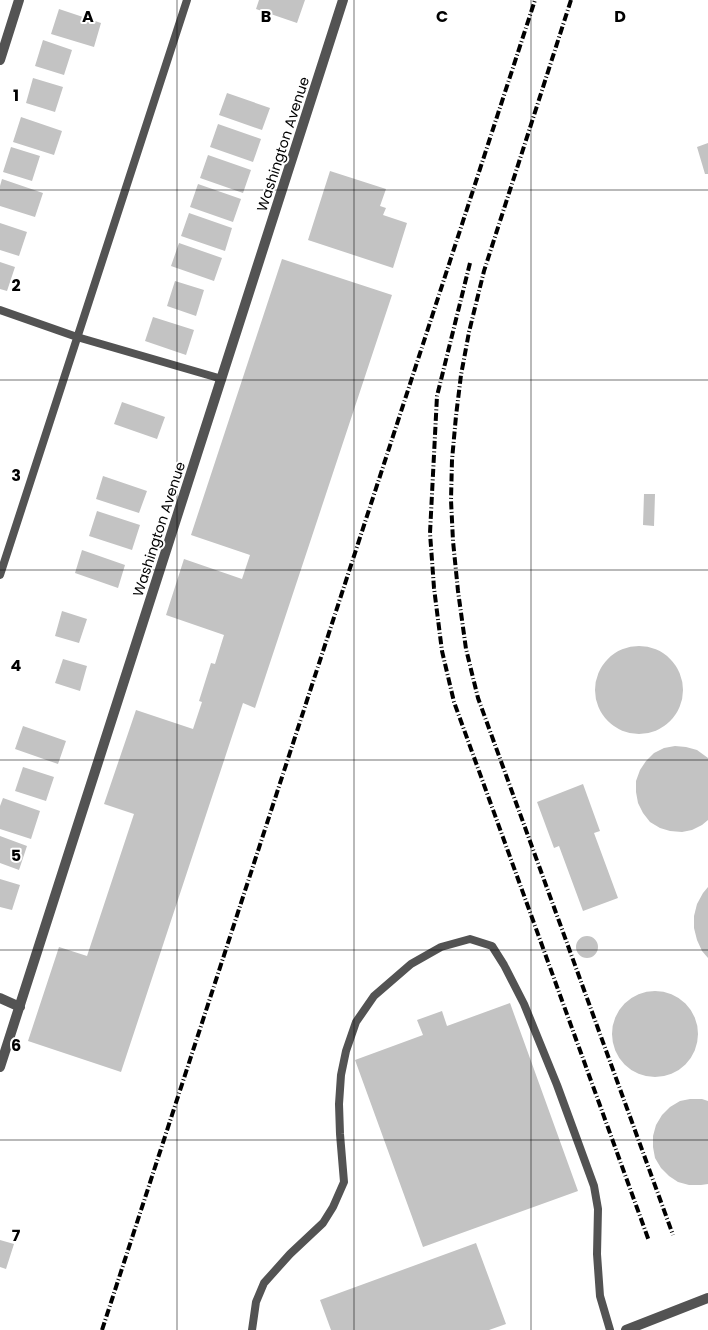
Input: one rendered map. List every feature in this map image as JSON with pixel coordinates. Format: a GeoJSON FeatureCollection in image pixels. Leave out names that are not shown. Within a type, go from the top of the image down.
{"type":"FeatureCollection","features":[{"type":"Feature","properties":{"kind":"street"},"geometry":{"type":"LineString","coordinates":[[0,60],[19,0]]}},
{"type":"Feature","properties":{"kind":"street","name":"Washington Avenue"},"geometry":{"type":"LineString","coordinates":[[0,1067],[343,0]]}},
{"type":"Feature","properties":{"kind":"street"},"geometry":{"type":"LineString","coordinates":[[0,998],[20,1007]]}},
{"type":"Feature","properties":{"kind":"street"},"geometry":{"type":"LineString","coordinates":[[626,1330],[708,1298]]}},
{"type":"Feature","properties":{"kind":"lane"},"geometry":{"type":"LineString","coordinates":[[0,575],[187,0]]}},
{"type":"Feature","properties":{"kind":"lane"},"geometry":{"type":"LineString","coordinates":[[0,310],[77,337],[222,379]]}},
{"type":"Feature","properties":{"kind":"lane"},"geometry":{"type":"LineString","coordinates":[[252,1330],[256,1302],[264,1283],[290,1254],[323,1223],[334,1207],[344,1182],[339,1104],[341,1075],[346,1051],[356,1022],[374,996],[411,964],[442,947],[470,939],[492,946],[520,996],[557,1085],[594,1186],[598,1209],[597,1254],[600,1296],[610,1330]]}},
{"type":"Feature","properties":{"kind":"building"},"geometry":{"type":"Polygon","coordinates":[[[259,0],[305,0],[297,23],[256,9],[259,0]]]}},
{"type":"Feature","properties":{"kind":"building"},"geometry":{"type":"Polygon","coordinates":[[[59,9],[101,23],[94,47],[51,34],[59,9]]]}},
{"type":"Feature","properties":{"kind":"building"},"geometry":{"type":"Polygon","coordinates":[[[43,40],[72,50],[64,75],[35,66],[43,40]]]}},
{"type":"Feature","properties":{"kind":"building"},"geometry":{"type":"Polygon","coordinates":[[[33,78],[63,87],[55,112],[26,103],[33,78]]]}},
{"type":"Feature","properties":{"kind":"building"},"geometry":{"type":"Polygon","coordinates":[[[227,93],[270,108],[262,130],[219,115],[227,93]]]}},
{"type":"Feature","properties":{"kind":"building"},"geometry":{"type":"Polygon","coordinates":[[[21,117],[62,131],[54,155],[13,142],[21,117]]]}},
{"type":"Feature","properties":{"kind":"building"},"geometry":{"type":"Polygon","coordinates":[[[218,124],[261,139],[253,162],[210,147],[218,124]]]}},
{"type":"Feature","properties":{"kind":"building"},"geometry":{"type":"Polygon","coordinates":[[[708,143],[708,174],[705,174],[697,147],[708,143]]]}},
{"type":"Feature","properties":{"kind":"building"},"geometry":{"type":"Polygon","coordinates":[[[11,147],[40,156],[32,181],[3,172],[11,147]]]}},
{"type":"Feature","properties":{"kind":"building"},"geometry":{"type":"Polygon","coordinates":[[[208,155],[251,170],[243,193],[200,178],[208,155]]]}},
{"type":"Feature","properties":{"kind":"building"},"geometry":{"type":"Polygon","coordinates":[[[330,171],[386,189],[380,206],[386,208],[383,215],[407,223],[393,268],[308,240],[330,171]]]}},
{"type":"Feature","properties":{"kind":"building"},"geometry":{"type":"Polygon","coordinates":[[[2,179],[43,193],[35,217],[0,206],[2,179]]]}},
{"type":"Feature","properties":{"kind":"building"},"geometry":{"type":"Polygon","coordinates":[[[198,184],[241,199],[233,222],[190,207],[198,184]]]}},
{"type":"Feature","properties":{"kind":"building"},"geometry":{"type":"Polygon","coordinates":[[[189,213],[232,228],[225,251],[181,236],[189,213]]]}},
{"type":"Feature","properties":{"kind":"building"},"geometry":{"type":"Polygon","coordinates":[[[0,223],[27,232],[19,256],[0,250],[0,223]]]}},
{"type":"Feature","properties":{"kind":"building"},"geometry":{"type":"Polygon","coordinates":[[[179,243],[222,258],[214,281],[171,266],[179,243]]]}},
{"type":"Feature","properties":{"kind":"building"},"geometry":{"type":"Polygon","coordinates":[[[282,259],[392,295],[255,708],[243,703],[121,1072],[28,1041],[59,947],[87,956],[134,814],[104,804],[136,710],[193,729],[202,702],[199,701],[211,663],[215,664],[224,635],[166,615],[184,559],[242,579],[250,555],[191,535],[282,259]]]}},
{"type":"Feature","properties":{"kind":"building"},"geometry":{"type":"Polygon","coordinates":[[[0,262],[15,267],[7,291],[0,289],[0,262]]]}},
{"type":"Feature","properties":{"kind":"building"},"geometry":{"type":"Polygon","coordinates":[[[175,281],[204,290],[196,316],[167,306],[175,281]]]}},
{"type":"Feature","properties":{"kind":"building"},"geometry":{"type":"Polygon","coordinates":[[[153,317],[194,330],[186,355],[145,341],[153,317]]]}},
{"type":"Feature","properties":{"kind":"building"},"geometry":{"type":"Polygon","coordinates":[[[122,402],[165,417],[157,439],[114,424],[122,402]]]}},
{"type":"Feature","properties":{"kind":"building"},"geometry":{"type":"Polygon","coordinates":[[[103,476],[147,491],[139,513],[96,499],[103,476]]]}},
{"type":"Feature","properties":{"kind":"building"},"geometry":{"type":"Polygon","coordinates":[[[644,494],[655,494],[654,526],[643,525],[644,494]]]}},
{"type":"Feature","properties":{"kind":"building"},"geometry":{"type":"Polygon","coordinates":[[[97,511],[140,525],[132,550],[89,536],[97,511]]]}},
{"type":"Feature","properties":{"kind":"building"},"geometry":{"type":"Polygon","coordinates":[[[82,550],[125,565],[118,588],[75,573],[82,550]]]}},
{"type":"Feature","properties":{"kind":"building"},"geometry":{"type":"Polygon","coordinates":[[[62,611],[87,619],[79,643],[55,636],[62,611]]]}},
{"type":"Feature","properties":{"kind":"building"},"geometry":{"type":"Polygon","coordinates":[[[639,646],[656,650],[670,659],[679,673],[683,690],[679,707],[670,721],[656,730],[639,734],[622,730],[608,721],[599,707],[595,690],[599,673],[608,659],[622,650],[639,646]]]}},
{"type":"Feature","properties":{"kind":"building"},"geometry":{"type":"Polygon","coordinates":[[[63,659],[87,666],[80,691],[55,683],[63,659]]]}},
{"type":"Feature","properties":{"kind":"building"},"geometry":{"type":"Polygon","coordinates":[[[23,726],[66,741],[58,764],[15,749],[23,726]]]}},
{"type":"Feature","properties":{"kind":"building"},"geometry":{"type":"Polygon","coordinates":[[[675,746],[697,750],[708,758],[708,820],[692,830],[682,832],[660,828],[650,822],[638,803],[636,792],[636,781],[646,761],[654,753],[664,748],[675,746]]]}},
{"type":"Feature","properties":{"kind":"building"},"geometry":{"type":"Polygon","coordinates":[[[23,767],[54,777],[46,801],[15,791],[23,767]]]}},
{"type":"Feature","properties":{"kind":"building"},"geometry":{"type":"Polygon","coordinates":[[[583,784],[600,831],[594,833],[618,898],[583,911],[559,846],[554,848],[537,802],[583,784]]]}},
{"type":"Feature","properties":{"kind":"building"},"geometry":{"type":"Polygon","coordinates":[[[3,798],[40,811],[31,839],[0,829],[0,806],[3,798]]]}},
{"type":"Feature","properties":{"kind":"building"},"geometry":{"type":"Polygon","coordinates":[[[0,836],[27,846],[19,870],[0,863],[0,836]]]}},
{"type":"Feature","properties":{"kind":"building"},"geometry":{"type":"Polygon","coordinates":[[[0,879],[20,885],[12,910],[0,907],[0,879]]]}},
{"type":"Feature","properties":{"kind":"building"},"geometry":{"type":"Polygon","coordinates":[[[708,887],[708,958],[697,940],[694,916],[697,904],[708,887]]]}},
{"type":"Feature","properties":{"kind":"building"},"geometry":{"type":"Polygon","coordinates":[[[587,936],[595,939],[598,947],[595,955],[587,958],[579,955],[576,947],[579,939],[587,936]]]}},
{"type":"Feature","properties":{"kind":"building"},"geometry":{"type":"Polygon","coordinates":[[[655,991],[671,995],[685,1004],[694,1018],[698,1034],[694,1050],[685,1064],[671,1073],[655,1077],[639,1073],[625,1064],[616,1050],[612,1034],[616,1018],[625,1004],[639,995],[655,991]]]}},
{"type":"Feature","properties":{"kind":"building"},"geometry":{"type":"Polygon","coordinates":[[[510,1003],[578,1191],[423,1247],[355,1060],[423,1035],[417,1020],[442,1011],[447,1026],[510,1003]]]}},
{"type":"Feature","properties":{"kind":"building"},"geometry":{"type":"Polygon","coordinates":[[[690,1099],[708,1101],[708,1184],[689,1185],[678,1182],[661,1168],[655,1158],[653,1136],[656,1125],[670,1107],[680,1101],[690,1099]]]}},
{"type":"Feature","properties":{"kind":"building"},"geometry":{"type":"Polygon","coordinates":[[[0,1240],[14,1244],[6,1269],[0,1267],[0,1240]]]}},
{"type":"Feature","properties":{"kind":"building"},"geometry":{"type":"Polygon","coordinates":[[[476,1243],[506,1324],[489,1330],[331,1330],[320,1300],[476,1243]]]}},
{"type":"Feature","properties":{"kind":"railway"},"geometry":{"type":"LineString","coordinates":[[102,1330],[535,0]]}},
{"type":"Feature","properties":{"kind":"railway"},"geometry":{"type":"LineString","coordinates":[[571,0],[484,271],[469,332],[461,375],[452,460],[453,541],[466,649],[478,698],[673,1235]]}},
{"type":"Feature","properties":{"kind":"railway"},"geometry":{"type":"LineString","coordinates":[[470,263],[437,396],[430,533],[434,588],[442,651],[454,702],[649,1241]]}}]}
